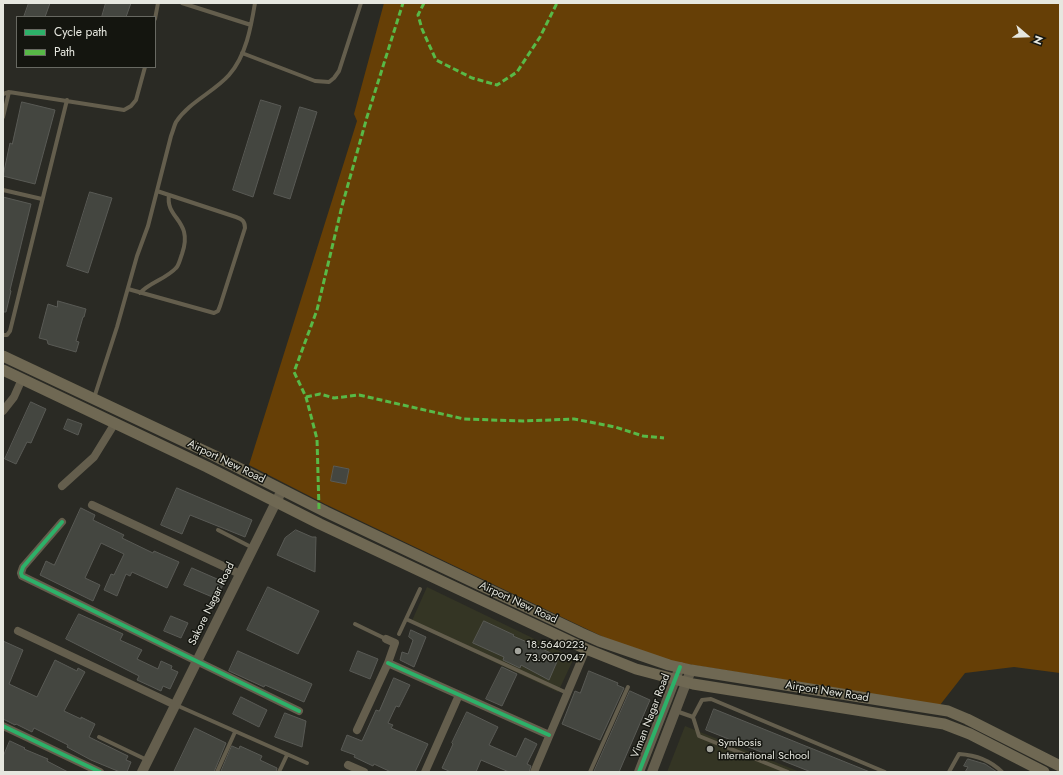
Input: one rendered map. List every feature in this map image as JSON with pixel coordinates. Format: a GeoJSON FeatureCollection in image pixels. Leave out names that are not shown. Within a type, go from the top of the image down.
{"type":"FeatureCollection","features":[{"type":"Feature","properties":{"kind":"main road","name":"Airport New Road"},"geometry":{"type":"LineString","coordinates":[[3,356],[213,455],[282,490],[599,641],[692,670],[948,711],[1060,766]]}},
{"type":"Feature","properties":{"kind":"main road","name":"Airport New Road"},"geometry":{"type":"LineString","coordinates":[[3,370],[586,650],[636,669],[675,680],[944,724],[970,734],[1044,772]]}},
{"type":"Feature","properties":{"kind":"street"},"geometry":{"type":"LineString","coordinates":[[3,411],[14,397],[22,379]]}},
{"type":"Feature","properties":{"kind":"street"},"geometry":{"type":"LineString","coordinates":[[62,486],[94,457],[116,424]]}},
{"type":"Feature","properties":{"kind":"street","name":"Sakore Nagar Road"},"geometry":{"type":"LineString","coordinates":[[142,772],[282,490]]}},
{"type":"Feature","properties":{"kind":"street"},"geometry":{"type":"LineString","coordinates":[[92,505],[240,574]]}},
{"type":"Feature","properties":{"kind":"street"},"geometry":{"type":"LineString","coordinates":[[62,522],[23,567],[21,573],[22,576],[299,711]]}},
{"type":"Feature","properties":{"kind":"street"},"geometry":{"type":"LineString","coordinates":[[18,631],[175,705]]}},
{"type":"Feature","properties":{"kind":"street"},"geometry":{"type":"LineString","coordinates":[[357,730],[388,663],[395,643],[386,639]]}},
{"type":"Feature","properties":{"kind":"street"},"geometry":{"type":"LineString","coordinates":[[534,772],[586,650]]}},
{"type":"Feature","properties":{"kind":"street"},"geometry":{"type":"LineString","coordinates":[[388,663],[549,735]]}},
{"type":"Feature","properties":{"kind":"street","name":"Viman Nagar Road"},"geometry":{"type":"LineString","coordinates":[[640,772],[680,667]]}},
{"type":"Feature","properties":{"kind":"street","name":"Viman Nagar Road"},"geometry":{"type":"LineString","coordinates":[[652,772],[692,670]]}},
{"type":"Feature","properties":{"kind":"street"},"geometry":{"type":"LineString","coordinates":[[425,772],[460,695]]}},
{"type":"Feature","properties":{"kind":"street"},"geometry":{"type":"LineString","coordinates":[[3,726],[100,772]]}},
{"type":"Feature","properties":{"kind":"street"},"geometry":{"type":"LineString","coordinates":[[348,765],[364,772]]}},
{"type":"Feature","properties":{"kind":"lane"},"geometry":{"type":"LineString","coordinates":[[156,16],[158,3]]}},
{"type":"Feature","properties":{"kind":"lane"},"geometry":{"type":"LineString","coordinates":[[182,3],[251,25]]}},
{"type":"Feature","properties":{"kind":"lane"},"geometry":{"type":"LineString","coordinates":[[94,399],[128,289],[176,122],[184,112],[229,75],[237,64],[251,25],[255,3]]}},
{"type":"Feature","properties":{"kind":"lane"},"geometry":{"type":"LineString","coordinates":[[242,53],[315,81],[329,82],[339,71],[361,3]]}},
{"type":"Feature","properties":{"kind":"lane"},"geometry":{"type":"LineString","coordinates":[[3,94],[9,92],[67,100],[116,110],[124,110],[131,106],[136,100],[145,68]]}},
{"type":"Feature","properties":{"kind":"lane"},"geometry":{"type":"LineString","coordinates":[[3,117],[9,92]]}},
{"type":"Feature","properties":{"kind":"lane"},"geometry":{"type":"LineString","coordinates":[[3,335],[7,335],[10,331],[67,100]]}},
{"type":"Feature","properties":{"kind":"lane"},"geometry":{"type":"LineString","coordinates":[[3,190],[42,199]]}},
{"type":"Feature","properties":{"kind":"lane"},"geometry":{"type":"LineString","coordinates":[[128,289],[209,312],[214,313],[218,311],[245,228],[245,223],[241,219],[157,191]]}},
{"type":"Feature","properties":{"kind":"lane"},"geometry":{"type":"LineString","coordinates":[[140,293],[146,287],[176,268],[185,244],[186,237],[183,228],[179,220],[168,206],[168,195]]}},
{"type":"Feature","properties":{"kind":"lane"},"geometry":{"type":"LineString","coordinates":[[218,530],[253,548]]}},
{"type":"Feature","properties":{"kind":"lane"},"geometry":{"type":"LineString","coordinates":[[399,634],[420,589]]}},
{"type":"Feature","properties":{"kind":"lane"},"geometry":{"type":"LineString","coordinates":[[406,619],[567,693]]}},
{"type":"Feature","properties":{"kind":"lane"},"geometry":{"type":"LineString","coordinates":[[355,624],[386,639]]}},
{"type":"Feature","properties":{"kind":"lane"},"geometry":{"type":"LineString","coordinates":[[590,772],[628,686]]}},
{"type":"Feature","properties":{"kind":"lane"},"geometry":{"type":"LineString","coordinates":[[788,772],[699,736],[693,718],[702,700],[711,699],[885,772]]}},
{"type":"Feature","properties":{"kind":"lane"},"geometry":{"type":"LineString","coordinates":[[175,705],[307,763]]}},
{"type":"Feature","properties":{"kind":"lane"},"geometry":{"type":"LineString","coordinates":[[676,711],[693,718]]}},
{"type":"Feature","properties":{"kind":"lane"},"geometry":{"type":"LineString","coordinates":[[217,772],[235,732]]}},
{"type":"Feature","properties":{"kind":"lane"},"geometry":{"type":"LineString","coordinates":[[99,737],[148,760]]}},
{"type":"Feature","properties":{"kind":"lane"},"geometry":{"type":"LineString","coordinates":[[949,772],[959,754],[974,755],[997,767],[1002,772]]}},
{"type":"Feature","properties":{"kind":"lane"},"geometry":{"type":"LineString","coordinates":[[279,772],[287,755]]}},
{"type":"Feature","properties":{"kind":"shaded area"},"geometry":{"type":"Polygon","coordinates":[[[384,3],[1060,3],[1060,673],[1014,667],[965,673],[940,705],[668,661],[616,643],[325,504],[249,465],[357,121],[354,114],[384,3]]]}},
{"type":"Feature","properties":{"kind":"shaded area"},"geometry":{"type":"Polygon","coordinates":[[[427,587],[574,658],[558,692],[411,623],[427,587]]]}},
{"type":"Feature","properties":{"kind":"shaded area","name":"Symbosis International School"},"geometry":{"type":"Polygon","coordinates":[[[685,726],[800,772],[667,772],[685,726]]]}},
{"type":"Feature","properties":{"kind":"building"},"geometry":{"type":"Polygon","coordinates":[[[29,3],[50,3],[45,16],[24,16],[29,3]]]}},
{"type":"Feature","properties":{"kind":"building"},"geometry":{"type":"Polygon","coordinates":[[[106,3],[131,3],[126,16],[102,16],[106,3]]]}},
{"type":"Feature","properties":{"kind":"building"},"geometry":{"type":"Polygon","coordinates":[[[261,100],[281,106],[253,197],[233,190],[261,100]]]}},
{"type":"Feature","properties":{"kind":"building"},"geometry":{"type":"Polygon","coordinates":[[[22,102],[55,110],[35,184],[3,176],[10,143],[12,144],[22,102]]]}},
{"type":"Feature","properties":{"kind":"building"},"geometry":{"type":"Polygon","coordinates":[[[300,107],[317,112],[290,199],[274,194],[300,107]]]}},
{"type":"Feature","properties":{"kind":"building"},"geometry":{"type":"Polygon","coordinates":[[[90,192],[112,198],[88,273],[67,266],[90,192]]]}},
{"type":"Feature","properties":{"kind":"building"},"geometry":{"type":"Polygon","coordinates":[[[3,197],[31,204],[6,312],[3,312],[3,197]]]}},
{"type":"Feature","properties":{"kind":"building"},"geometry":{"type":"Polygon","coordinates":[[[58,301],[86,309],[76,341],[79,342],[76,352],[48,344],[47,340],[39,338],[48,304],[57,307],[58,301]]]}},
{"type":"Feature","properties":{"kind":"building"},"geometry":{"type":"Polygon","coordinates":[[[31,402],[46,409],[31,443],[27,442],[16,464],[5,459],[31,402]]]}},
{"type":"Feature","properties":{"kind":"building"},"geometry":{"type":"Polygon","coordinates":[[[68,419],[82,424],[78,435],[64,429],[68,419]]]}},
{"type":"Feature","properties":{"kind":"building"},"geometry":{"type":"Polygon","coordinates":[[[334,466],[349,469],[346,484],[331,481],[334,466]]]}},
{"type":"Feature","properties":{"kind":"building"},"geometry":{"type":"Polygon","coordinates":[[[177,488],[252,520],[245,537],[190,515],[182,534],[161,525],[177,488]]]}},
{"type":"Feature","properties":{"kind":"building"},"geometry":{"type":"Polygon","coordinates":[[[81,508],[95,515],[93,520],[124,535],[122,538],[153,553],[154,551],[179,562],[167,588],[132,572],[130,576],[126,574],[117,596],[104,590],[111,574],[114,575],[124,554],[101,543],[85,578],[100,585],[93,601],[40,575],[46,561],[54,565],[81,508]]]}},
{"type":"Feature","properties":{"kind":"building"},"geometry":{"type":"Polygon","coordinates":[[[296,530],[312,537],[316,537],[315,572],[277,555],[285,538],[296,530]]]}},
{"type":"Feature","properties":{"kind":"building"},"geometry":{"type":"Polygon","coordinates":[[[192,568],[224,582],[217,599],[184,585],[192,568]]]}},
{"type":"Feature","properties":{"kind":"building"},"geometry":{"type":"Polygon","coordinates":[[[268,587],[319,611],[298,654],[247,630],[268,587]]]}},
{"type":"Feature","properties":{"kind":"building"},"geometry":{"type":"Polygon","coordinates":[[[79,614],[123,634],[120,640],[142,650],[137,659],[158,669],[161,661],[172,666],[171,669],[178,672],[170,689],[163,686],[161,691],[137,680],[139,676],[66,639],[79,614]]]}},
{"type":"Feature","properties":{"kind":"building"},"geometry":{"type":"Polygon","coordinates":[[[171,616],[188,623],[181,638],[164,631],[171,616]]]}},
{"type":"Feature","properties":{"kind":"building","name":"18.5640223, 73.9070947"},"geometry":{"type":"Polygon","coordinates":[[[484,621],[559,657],[549,680],[521,665],[520,668],[505,661],[503,660],[504,657],[473,643],[484,621]]]}},
{"type":"Feature","properties":{"kind":"building"},"geometry":{"type":"Polygon","coordinates":[[[411,630],[426,637],[414,667],[400,660],[402,652],[408,654],[413,640],[409,637],[411,630]]]}},
{"type":"Feature","properties":{"kind":"building"},"geometry":{"type":"Polygon","coordinates":[[[3,641],[23,650],[9,684],[37,697],[55,660],[77,671],[78,668],[85,672],[64,711],[95,724],[89,737],[128,756],[126,760],[131,762],[127,772],[120,772],[91,760],[67,747],[68,745],[34,728],[32,732],[3,719],[3,641]]]}},
{"type":"Feature","properties":{"kind":"building"},"geometry":{"type":"Polygon","coordinates":[[[238,651],[312,684],[304,702],[265,685],[264,687],[229,671],[238,651]]]}},
{"type":"Feature","properties":{"kind":"building"},"geometry":{"type":"Polygon","coordinates":[[[358,651],[378,659],[370,679],[350,671],[358,651]]]}},
{"type":"Feature","properties":{"kind":"building"},"geometry":{"type":"Polygon","coordinates":[[[502,667],[517,674],[502,706],[486,699],[502,667]]]}},
{"type":"Feature","properties":{"kind":"building"},"geometry":{"type":"Polygon","coordinates":[[[589,671],[618,683],[617,685],[624,688],[600,740],[562,724],[575,691],[580,693],[589,671]]]}},
{"type":"Feature","properties":{"kind":"building"},"geometry":{"type":"Polygon","coordinates":[[[394,678],[410,685],[399,707],[396,706],[388,723],[393,725],[391,728],[428,744],[415,772],[391,772],[374,764],[373,766],[354,757],[355,755],[341,750],[347,735],[362,741],[376,710],[379,711],[394,678]]]}},
{"type":"Feature","properties":{"kind":"building"},"geometry":{"type":"Polygon","coordinates":[[[630,691],[650,700],[619,772],[594,772],[630,691]]]}},
{"type":"Feature","properties":{"kind":"building"},"geometry":{"type":"Polygon","coordinates":[[[241,697],[267,710],[259,727],[233,714],[241,697]]]}},
{"type":"Feature","properties":{"kind":"building"},"geometry":{"type":"Polygon","coordinates":[[[714,709],[870,772],[811,772],[706,730],[714,709]]]}},
{"type":"Feature","properties":{"kind":"building"},"geometry":{"type":"Polygon","coordinates":[[[467,712],[498,727],[489,745],[516,757],[525,738],[537,744],[527,764],[531,766],[529,772],[509,772],[481,760],[476,772],[451,772],[442,768],[467,712]]]}},
{"type":"Feature","properties":{"kind":"building"},"geometry":{"type":"Polygon","coordinates":[[[285,713],[306,721],[302,747],[275,737],[285,713]]]}},
{"type":"Feature","properties":{"kind":"building"},"geometry":{"type":"Polygon","coordinates":[[[195,728],[226,743],[214,772],[174,772],[195,728]]]}},
{"type":"Feature","properties":{"kind":"building"},"geometry":{"type":"Polygon","coordinates":[[[10,741],[25,748],[24,749],[48,759],[47,761],[68,772],[3,772],[3,757],[10,741]]]}},
{"type":"Feature","properties":{"kind":"building"},"geometry":{"type":"Polygon","coordinates":[[[232,746],[239,749],[240,746],[262,756],[260,760],[277,768],[276,772],[221,772],[232,746]]]}},
{"type":"Feature","properties":{"kind":"building"},"geometry":{"type":"Polygon","coordinates":[[[968,759],[985,764],[997,772],[965,772],[968,767],[964,766],[968,759]]]}},
{"type":"Feature","properties":{"kind":"marked path"},"geometry":{"type":"LineString","coordinates":[[319,509],[317,439],[306,397],[294,372],[317,310],[342,206],[367,117],[403,3]]}},
{"type":"Feature","properties":{"kind":"marked path"},"geometry":{"type":"LineString","coordinates":[[424,3],[418,15],[422,29],[436,60],[472,78],[497,85],[517,72],[540,37],[557,3]]}},
{"type":"Feature","properties":{"kind":"marked path"},"geometry":{"type":"LineString","coordinates":[[306,397],[320,394],[334,398],[359,395],[464,419],[523,421],[574,419],[615,427],[643,436],[664,438]]}},
{"type":"Feature","properties":{"kind":"cycle path"},"geometry":{"type":"LineString","coordinates":[[62,522],[23,567],[21,573],[22,576],[299,711]]}},
{"type":"Feature","properties":{"kind":"cycle path"},"geometry":{"type":"LineString","coordinates":[[388,663],[549,735]]}},
{"type":"Feature","properties":{"kind":"cycle path"},"geometry":{"type":"LineString","coordinates":[[639,772],[680,667]]}},
{"type":"Feature","properties":{"kind":"cycle path"},"geometry":{"type":"LineString","coordinates":[[3,726],[100,772]]}},
{"type":"Feature","properties":{"kind":"place","name":"18.5640223, 73.9070947"},"geometry":{"type":"Point","coordinates":[518,651]}},
{"type":"Feature","properties":{"kind":"place","name":"Symbosis International School"},"geometry":{"type":"Point","coordinates":[710,749]}}]}
